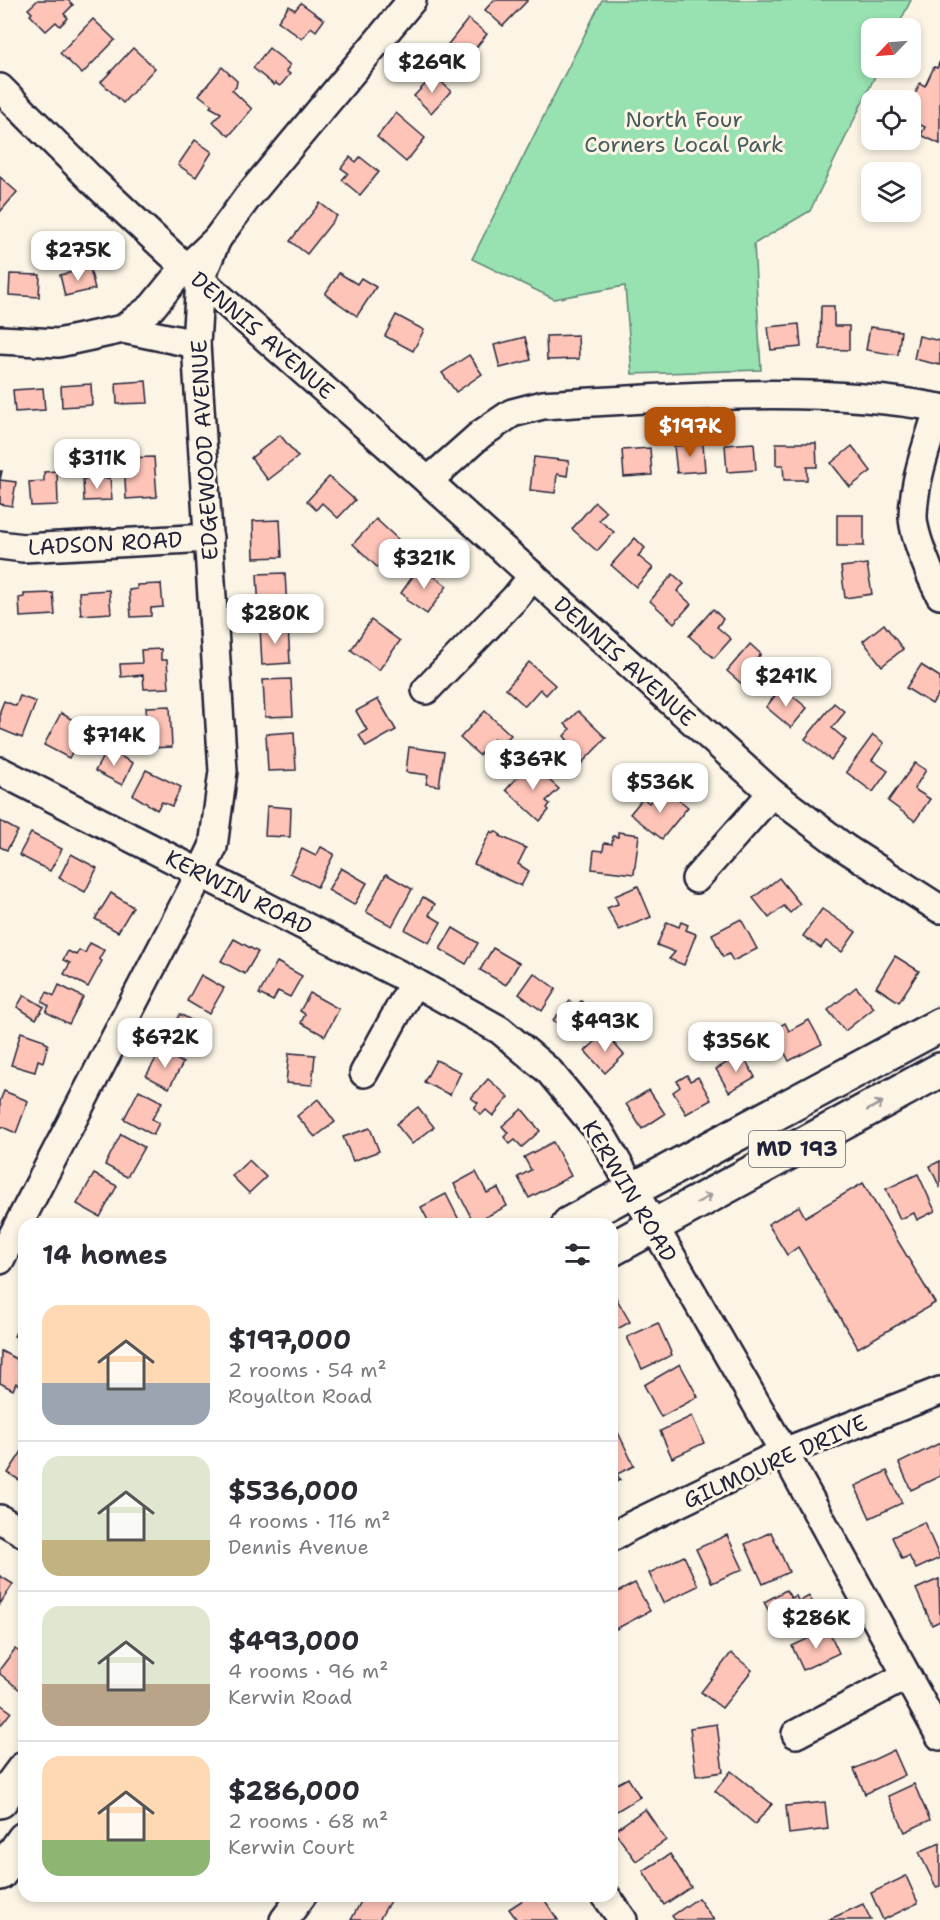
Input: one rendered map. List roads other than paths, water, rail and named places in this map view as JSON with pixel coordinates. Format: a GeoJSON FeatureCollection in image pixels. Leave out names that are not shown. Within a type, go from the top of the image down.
{"type":"FeatureCollection","features":[{"type":"Feature","properties":{"kind":"main road","name":"MD 193"},"geometry":{"type":"LineString","coordinates":[[580,1218],[940,1025]]}},
{"type":"Feature","properties":{"kind":"main road","name":"MD 193"},"geometry":{"type":"LineString","coordinates":[[618,1246],[940,1070]]}},
{"type":"Feature","properties":{"kind":"main road"},"geometry":{"type":"LineString","coordinates":[[0,1801],[18,1777]]}},
{"type":"Feature","properties":{"kind":"main road"},"geometry":{"type":"LineString","coordinates":[[0,1873],[18,1848]]}},
{"type":"Feature","properties":{"kind":"street"},"geometry":{"type":"LineString","coordinates":[[123,329],[193,273],[247,198],[399,4]]}},
{"type":"Feature","properties":{"kind":"street","name":"DENNIS AVENUE"},"geometry":{"type":"LineString","coordinates":[[0,88],[93,181],[193,273],[428,481],[772,793],[846,848],[940,909]]}},
{"type":"Feature","properties":{"kind":"street","name":"EDGEWOOD AVENUE"},"geometry":{"type":"LineString","coordinates":[[19,1218],[213,847],[223,771],[193,273]]}},
{"type":"Feature","properties":{"kind":"street"},"geometry":{"type":"LineString","coordinates":[[0,340],[58,343],[123,329],[196,344]]}},
{"type":"Feature","properties":{"kind":"street"},"geometry":{"type":"LineString","coordinates":[[428,481],[481,434],[512,413],[543,405],[800,394],[882,399],[940,408],[920,469],[913,518],[927,566],[940,595]]}},
{"type":"Feature","properties":{"kind":"street","name":"LADSON ROAD"},"geometry":{"type":"LineString","coordinates":[[0,545],[23,548],[209,538]]}},
{"type":"Feature","properties":{"kind":"street"},"geometry":{"type":"LineString","coordinates":[[426,690],[515,598],[532,576]]}},
{"type":"Feature","properties":{"kind":"street","name":"KERWIN ROAD"},"geometry":{"type":"LineString","coordinates":[[0,771],[414,982],[500,1029],[549,1071],[601,1134],[784,1452],[940,1736]]}},
{"type":"Feature","properties":{"kind":"street"},"geometry":{"type":"LineString","coordinates":[[696,879],[772,793]]}},
{"type":"Feature","properties":{"kind":"street"},"geometry":{"type":"LineString","coordinates":[[364,1073],[414,982]]}},
{"type":"Feature","properties":{"kind":"street","name":"EDGEWOOD AVENUE"},"geometry":{"type":"LineString","coordinates":[[2,1250],[18,1220]]}},
{"type":"Feature","properties":{"kind":"street","name":"GILMOURE DRIVE"},"geometry":{"type":"LineString","coordinates":[[618,1534],[784,1452],[940,1390]]}},
{"type":"Feature","properties":{"kind":"street"},"geometry":{"type":"LineString","coordinates":[[0,1519],[18,1530]]}},
{"type":"Feature","properties":{"kind":"street"},"geometry":{"type":"LineString","coordinates":[[796,1734],[906,1676]]}},
{"type":"Feature","properties":{"kind":"street"},"geometry":{"type":"LineString","coordinates":[[280,1902],[284,1920]]}},
{"type":"Feature","properties":{"kind":"street"},"geometry":{"type":"LineString","coordinates":[[284,1920],[298,1902]]}},
{"type":"Feature","properties":{"kind":"street"},"geometry":{"type":"LineString","coordinates":[[610,1902],[623,1920]]}},
{"type":"Feature","properties":{"kind":"park label","name":"North Four Corners Local Park"},"geometry":{"type":"Point","coordinates":[684,132]}}]}
